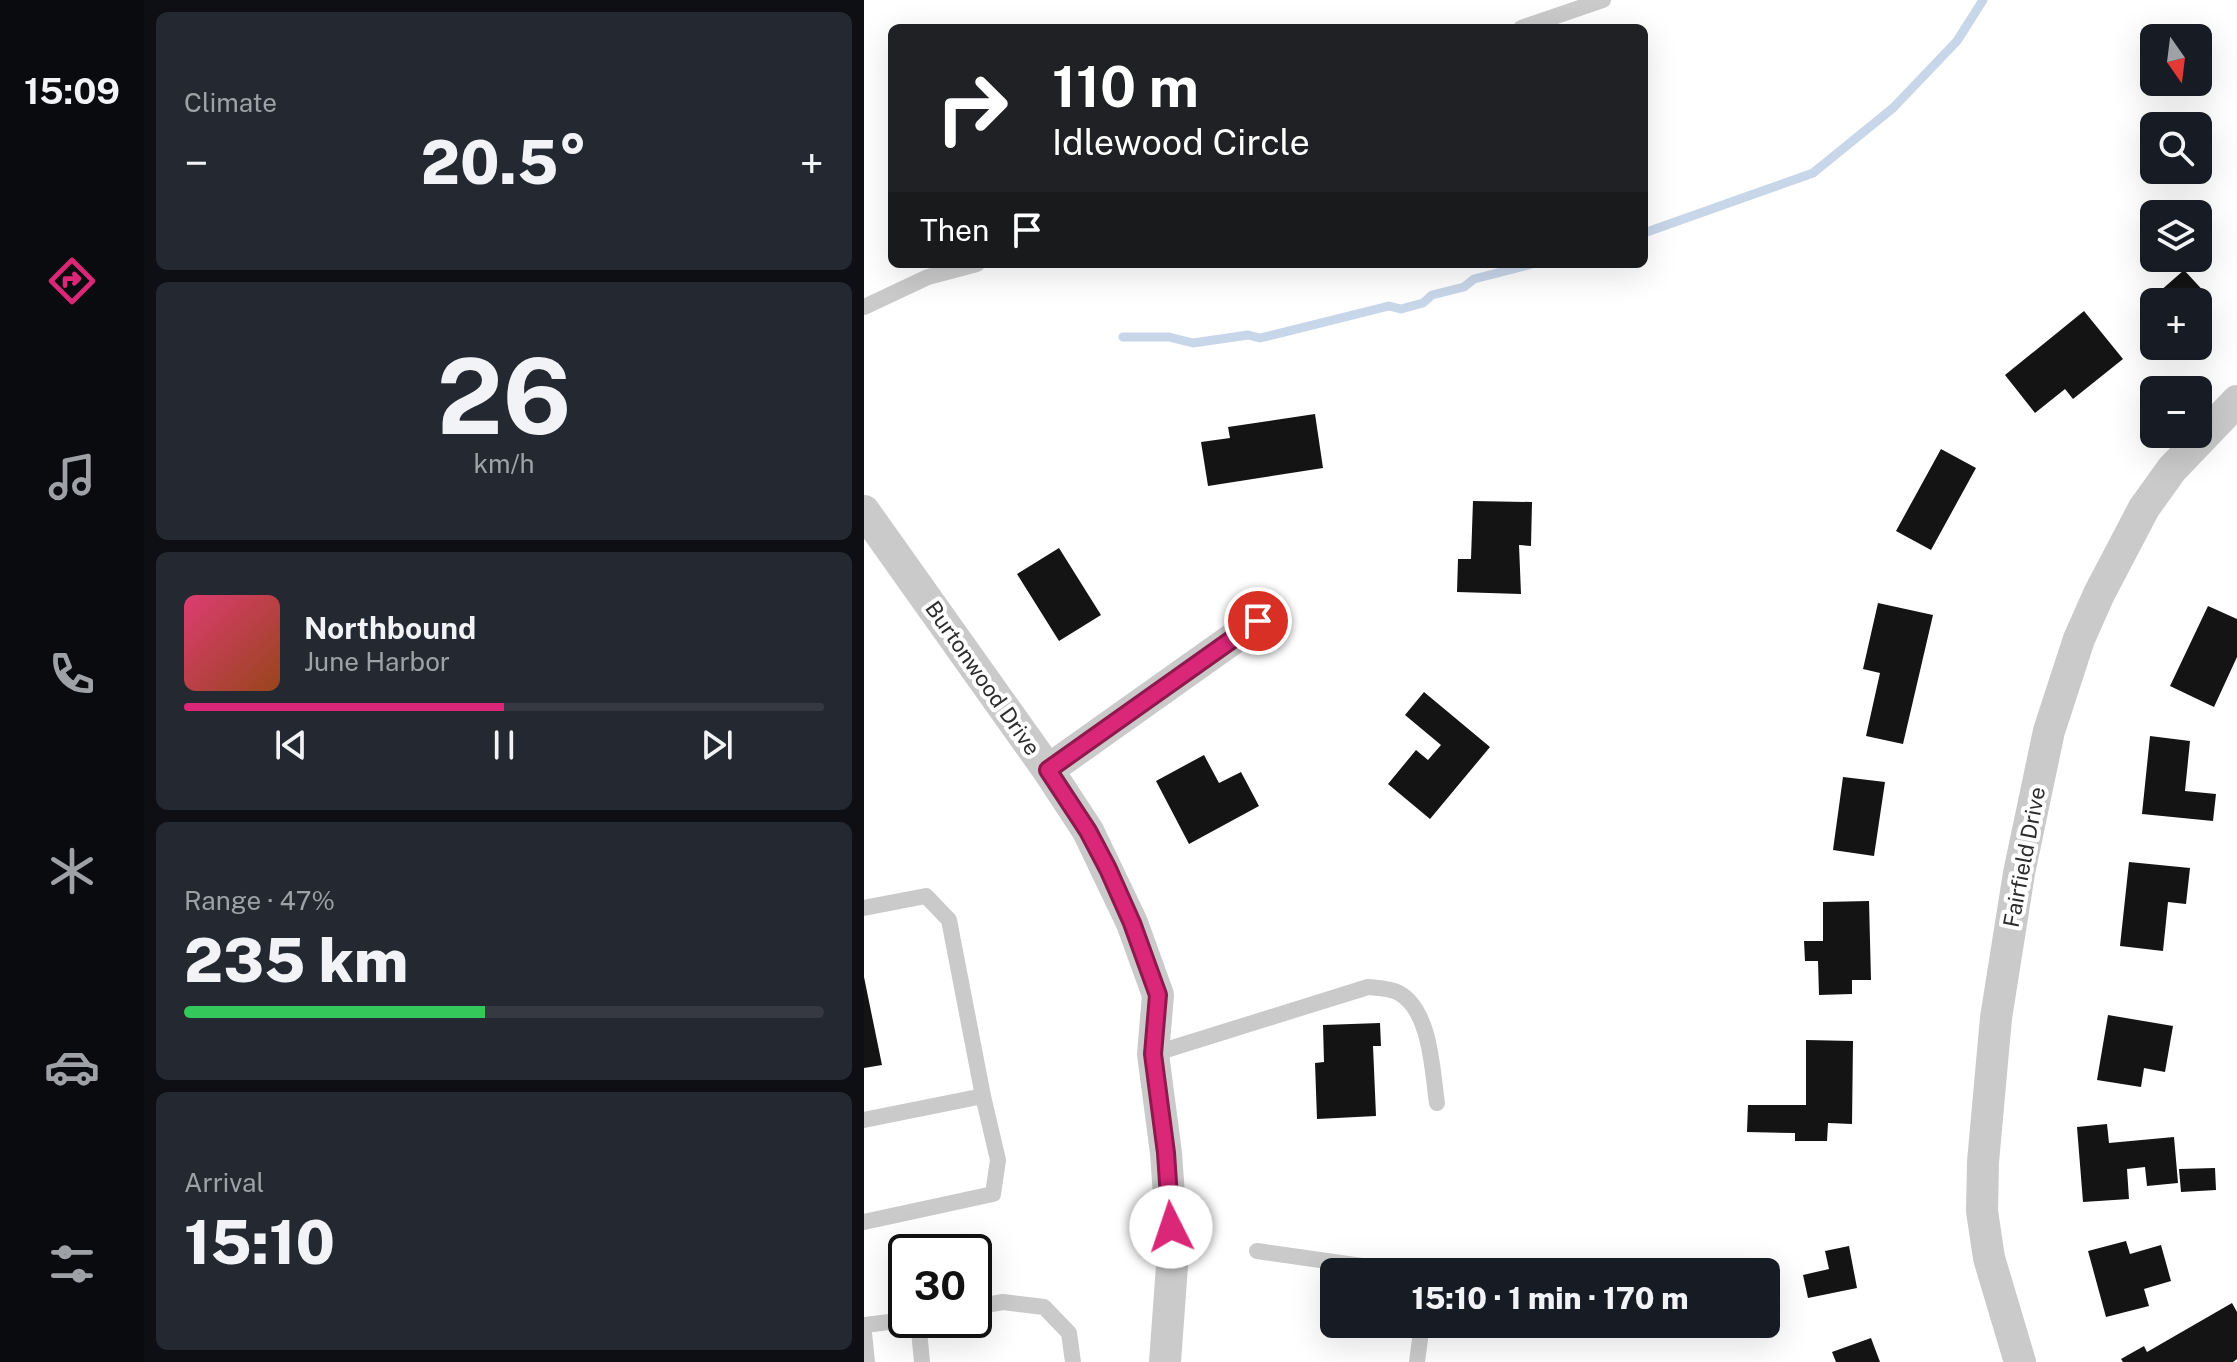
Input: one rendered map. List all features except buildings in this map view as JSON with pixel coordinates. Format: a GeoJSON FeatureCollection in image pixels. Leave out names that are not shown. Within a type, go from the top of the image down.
{"type":"FeatureCollection","features":[{"type":"Feature","properties":{"kind":"street","name":"Fairfield Drive"},"geometry":{"type":"LineString","coordinates":[[2020,1362],[1989,1258],[1982,1211],[1983,1162],[1996,1018],[2019,873],[2049,731],[2079,639],[2144,508],[2172,469],[2237,401]]}},
{"type":"Feature","properties":{"kind":"street","name":"Burtonwood Drive"},"geometry":{"type":"LineString","coordinates":[[864,511],[1048,770],[1095,844],[1137,937],[1158,995],[1153,1054],[1166,1153],[1173,1252],[1165,1362]]}},
{"type":"Feature","properties":{"kind":"street"},"geometry":{"type":"LineString","coordinates":[[1048,770],[1258,621]]}},
{"type":"Feature","properties":{"kind":"lane"},"geometry":{"type":"LineString","coordinates":[[1533,24],[1603,0]]}},
{"type":"Feature","properties":{"kind":"lane"},"geometry":{"type":"LineString","coordinates":[[864,307],[928,277],[962,268]]}},
{"type":"Feature","properties":{"kind":"lane"},"geometry":{"type":"LineString","coordinates":[[864,908],[926,896],[949,920],[998,1160],[993,1194],[864,1222]]}},
{"type":"Feature","properties":{"kind":"lane"},"geometry":{"type":"LineString","coordinates":[[1153,1054],[1368,987],[1396,991],[1413,1003],[1424,1024],[1437,1103]]}},
{"type":"Feature","properties":{"kind":"lane"},"geometry":{"type":"LineString","coordinates":[[864,1120],[983,1096]]}},
{"type":"Feature","properties":{"kind":"lane"},"geometry":{"type":"LineString","coordinates":[[1257,1251],[1320,1260]]}},
{"type":"Feature","properties":{"kind":"lane"},"geometry":{"type":"LineString","coordinates":[[992,1304],[1003,1302],[1044,1307],[1069,1333],[1073,1362]]}},
{"type":"Feature","properties":{"kind":"lane"},"geometry":{"type":"LineString","coordinates":[[864,1325],[888,1322]]}},
{"type":"Feature","properties":{"kind":"lane"},"geometry":{"type":"LineString","coordinates":[[864,1333],[867,1362]]}},
{"type":"Feature","properties":{"kind":"lane"},"geometry":{"type":"LineString","coordinates":[[920,1338],[922,1362]]}},
{"type":"Feature","properties":{"kind":"lane"},"geometry":{"type":"LineString","coordinates":[[1417,1362],[1420,1338]]}},
{"type":"Feature","properties":{"kind":"waterway"},"geometry":{"type":"LineString","coordinates":[[1648,232],[1813,173],[1893,108],[1957,41],[1983,0]]}},
{"type":"Feature","properties":{"kind":"waterway"},"geometry":{"type":"LineString","coordinates":[[1123,337],[1169,337],[1193,343],[1248,335],[1260,338],[1389,306],[1401,309],[1423,303],[1432,295],[1464,287],[1474,279],[1517,268]]}},
{"type":"Feature","properties":{"kind":"route"},"geometry":{"type":"LineString","coordinates":[[1171,1227],[1166,1153],[1153,1054],[1158,995],[1108,869],[1088,831],[1048,770],[1258,621]]}}]}
